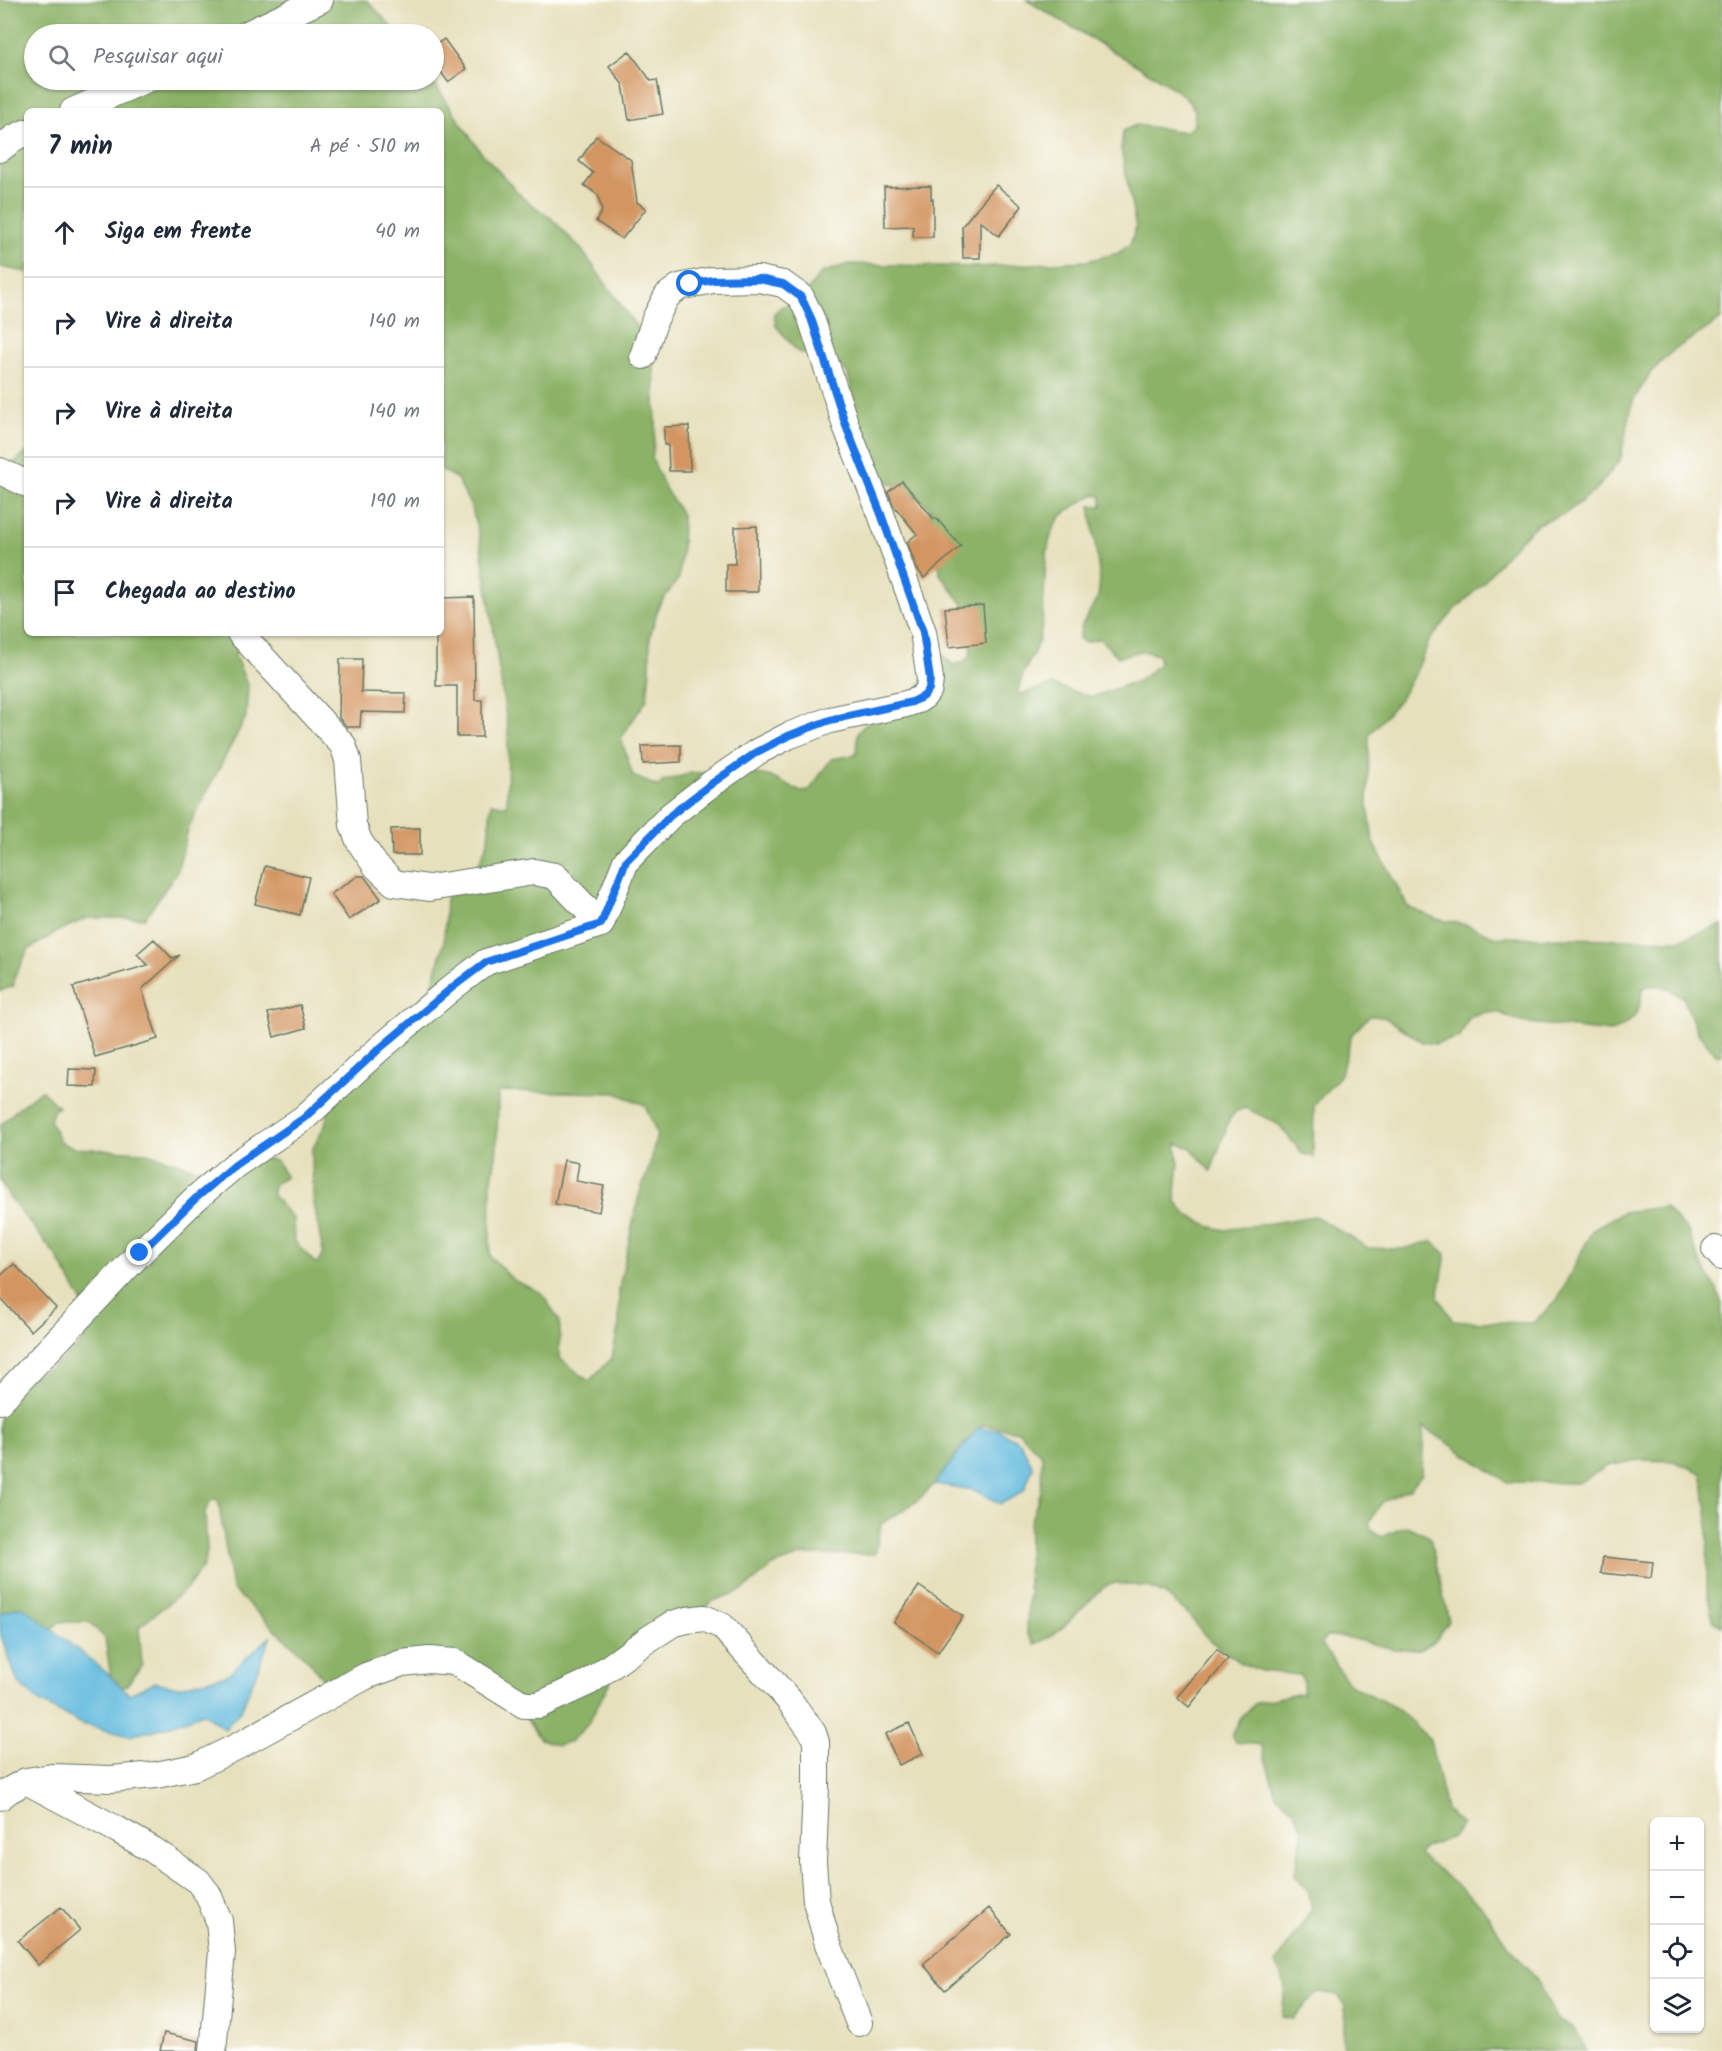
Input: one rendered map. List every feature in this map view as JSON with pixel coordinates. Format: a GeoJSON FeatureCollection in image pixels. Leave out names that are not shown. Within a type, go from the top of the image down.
{"type":"FeatureCollection","features":[{"type":"Feature","properties":{"kind":"street"},"geometry":{"type":"LineString","coordinates":[[268,24],[320,0]]}},
{"type":"Feature","properties":{"kind":"street"},"geometry":{"type":"LineString","coordinates":[[80,108],[122,90]]}},
{"type":"Feature","properties":{"kind":"street"},"geometry":{"type":"LineString","coordinates":[[0,149],[24,133]]}},
{"type":"Feature","properties":{"kind":"street"},"geometry":{"type":"LineString","coordinates":[[601,924],[626,861],[671,815],[711,784],[757,752],[788,736],[830,720],[918,700],[929,689],[930,679],[923,632],[881,514],[846,426],[811,318],[801,297],[783,284],[759,279],[713,280],[679,287],[667,296],[655,319],[643,356]]}},
{"type":"Feature","properties":{"kind":"street"},"geometry":{"type":"LineString","coordinates":[[0,471],[24,483]]}},
{"type":"Feature","properties":{"kind":"street"},"geometry":{"type":"LineString","coordinates":[[243,636],[343,744],[348,760],[353,825],[359,842],[376,866],[394,883],[429,888],[534,872],[555,876],[601,924]]}},
{"type":"Feature","properties":{"kind":"street"},"geometry":{"type":"LineString","coordinates":[[0,1401],[140,1253],[195,1199],[235,1165],[304,1118],[379,1049],[454,986],[486,962],[601,924]]}},
{"type":"Feature","properties":{"kind":"street"},"geometry":{"type":"LineString","coordinates":[[0,1797],[26,1781],[52,1777],[111,1779],[156,1775],[195,1767],[366,1676],[402,1663],[429,1660],[455,1662],[524,1705],[539,1705],[589,1682],[672,1624],[704,1618],[722,1626],[789,1700],[813,1733],[816,1742],[813,1862],[816,1901],[828,1944],[859,2024]]}},
{"type":"Feature","properties":{"kind":"street"},"geometry":{"type":"LineString","coordinates":[[26,1781],[153,1850],[198,1881],[208,1894],[219,1921],[222,1952],[213,2051]]}},
{"type":"Feature","properties":{"kind":"green space"},"geometry":{"type":"Polygon","coordinates":[[[0,0],[367,0],[389,24],[24,24],[24,90],[439,90],[480,151],[523,198],[551,218],[581,249],[640,332],[654,363],[656,426],[652,459],[666,490],[682,515],[682,548],[679,578],[659,605],[650,636],[647,699],[621,738],[633,776],[659,787],[662,782],[691,773],[742,772],[769,776],[801,792],[809,791],[831,759],[856,755],[858,733],[865,724],[910,706],[937,650],[953,665],[964,662],[970,655],[974,619],[940,574],[938,538],[928,506],[910,492],[870,474],[853,443],[854,397],[847,372],[834,361],[798,352],[776,326],[774,313],[782,306],[798,303],[821,273],[849,264],[977,267],[1087,261],[1118,253],[1130,244],[1136,227],[1121,149],[1123,131],[1136,125],[1186,132],[1194,125],[1195,110],[1184,96],[1155,76],[1026,0],[1722,0],[1722,318],[1675,349],[1651,372],[1633,401],[1620,460],[1596,490],[1566,513],[1537,524],[1507,553],[1483,583],[1453,612],[1429,641],[1417,670],[1399,700],[1369,735],[1368,806],[1373,841],[1408,907],[1437,919],[1467,925],[1496,937],[1679,940],[1722,925],[1722,1055],[1717,1055],[1697,1032],[1683,997],[1668,989],[1652,985],[1642,989],[1640,1005],[1634,1017],[1625,1025],[1610,1032],[1521,1022],[1500,1013],[1486,1012],[1469,1018],[1460,1037],[1435,1044],[1422,1042],[1384,1017],[1370,1016],[1352,1034],[1340,1076],[1314,1105],[1313,1157],[1302,1153],[1278,1124],[1246,1108],[1236,1111],[1229,1120],[1211,1171],[1191,1148],[1176,1143],[1179,1164],[1175,1200],[1186,1214],[1208,1226],[1225,1230],[1315,1216],[1368,1248],[1402,1249],[1432,1241],[1446,1254],[1438,1297],[1453,1321],[1533,1323],[1557,1300],[1593,1229],[1623,1212],[1664,1207],[1688,1231],[1699,1260],[1717,1290],[1722,1304],[1722,1625],[1713,1621],[1707,1591],[1708,1520],[1702,1473],[1673,1461],[1638,1460],[1608,1466],[1578,1483],[1507,1482],[1424,1427],[1422,1474],[1411,1488],[1382,1502],[1369,1523],[1373,1532],[1381,1537],[1407,1526],[1430,1537],[1449,1621],[1436,1640],[1419,1650],[1394,1649],[1345,1637],[1326,1636],[1321,1643],[1348,1683],[1398,1709],[1430,1740],[1446,1810],[1462,1824],[1453,1837],[1424,1848],[1419,1854],[1480,1904],[1508,1946],[1536,1978],[1557,2020],[1575,2029],[1587,2051],[1344,2051],[1345,2006],[1338,1995],[1318,1992],[1293,2019],[1282,2017],[1285,1987],[1276,1963],[1312,1909],[1308,1892],[1294,1874],[1303,1831],[1294,1810],[1276,1795],[1261,1745],[1235,1742],[1232,1736],[1242,1716],[1257,1702],[1303,1693],[1304,1682],[1299,1675],[1261,1671],[1239,1662],[1208,1639],[1186,1612],[1164,1594],[1148,1587],[1115,1583],[1104,1587],[1059,1631],[1034,1644],[1027,1633],[1028,1598],[1030,1596],[1028,1586],[1029,1526],[1041,1491],[1042,1456],[1018,1431],[983,1425],[959,1449],[941,1478],[917,1501],[881,1524],[875,1554],[803,1555],[773,1566],[743,1590],[713,1601],[696,1615],[622,1659],[588,1724],[571,1741],[558,1745],[540,1739],[525,1717],[498,1691],[428,1667],[328,1685],[308,1660],[232,1589],[218,1499],[211,1500],[205,1512],[207,1552],[203,1567],[186,1589],[139,1627],[142,1665],[127,1685],[117,1690],[112,1685],[105,1638],[89,1622],[59,1622],[43,1638],[0,1628],[0,1380],[20,1381],[49,1369],[79,1346],[91,1317],[57,1257],[10,1198],[0,1180],[0,1126],[41,1090],[58,1107],[53,1111],[50,1121],[60,1142],[74,1148],[143,1152],[195,1168],[224,1165],[253,1156],[277,1161],[286,1177],[273,1185],[272,1194],[293,1219],[294,1241],[317,1265],[323,1253],[313,1199],[312,1150],[325,1125],[330,1105],[356,1066],[432,987],[444,941],[446,898],[477,869],[488,841],[491,803],[507,806],[508,730],[480,540],[472,509],[457,479],[444,471],[444,108],[24,108],[24,271],[0,267],[0,0]],[[1093,495],[1070,509],[1062,515],[1053,531],[1046,560],[1039,640],[1023,673],[1019,695],[1052,685],[1092,697],[1140,680],[1160,663],[1158,655],[1142,651],[1118,657],[1100,639],[1084,642],[1079,638],[1082,625],[1098,597],[1100,580],[1090,506],[1102,506],[1101,496],[1093,495]],[[498,1091],[497,1150],[491,1185],[490,1256],[513,1280],[542,1293],[560,1322],[559,1358],[589,1381],[612,1358],[619,1323],[619,1288],[638,1199],[657,1134],[645,1105],[616,1093],[498,1091]]]}},
{"type":"Feature","properties":{"kind":"green space"},"geometry":{"type":"Polygon","coordinates":[[[24,454],[24,636],[235,636],[248,643],[234,653],[248,687],[246,717],[189,826],[177,872],[145,918],[87,918],[56,932],[28,950],[14,978],[14,986],[0,991],[0,474],[24,454]]]}},
{"type":"Feature","properties":{"kind":"water"},"geometry":{"type":"Polygon","coordinates":[[[978,1428],[999,1430],[1021,1443],[1033,1467],[1024,1491],[1001,1504],[974,1490],[934,1484],[978,1428]]]}},
{"type":"Feature","properties":{"kind":"water"},"geometry":{"type":"Polygon","coordinates":[[[22,1606],[107,1673],[129,1694],[155,1682],[178,1687],[227,1675],[271,1636],[242,1708],[225,1729],[203,1713],[163,1728],[129,1736],[82,1724],[38,1701],[18,1683],[0,1633],[0,1613],[22,1606]]]}},
{"type":"Feature","properties":{"kind":"building"},"geometry":{"type":"Polygon","coordinates":[[[444,39],[466,69],[448,82],[444,76],[444,39]]]}},
{"type":"Feature","properties":{"kind":"building"},"geometry":{"type":"Polygon","coordinates":[[[629,51],[651,81],[657,80],[663,114],[629,120],[623,85],[609,66],[629,51]]]}},
{"type":"Feature","properties":{"kind":"building"},"geometry":{"type":"Polygon","coordinates":[[[596,136],[631,160],[637,202],[646,209],[622,239],[596,221],[602,211],[598,195],[584,185],[593,173],[579,161],[596,136]]]}},
{"type":"Feature","properties":{"kind":"building"},"geometry":{"type":"Polygon","coordinates":[[[996,185],[1022,206],[999,236],[980,221],[980,258],[963,258],[962,226],[996,185]]]}},
{"type":"Feature","properties":{"kind":"building"},"geometry":{"type":"Polygon","coordinates":[[[931,186],[933,237],[913,237],[913,226],[885,227],[884,187],[931,186]]]}},
{"type":"Feature","properties":{"kind":"building"},"geometry":{"type":"Polygon","coordinates":[[[689,426],[690,471],[669,471],[668,445],[664,445],[664,427],[689,426]]]}},
{"type":"Feature","properties":{"kind":"building"},"geometry":{"type":"Polygon","coordinates":[[[902,481],[934,519],[936,518],[961,546],[924,578],[917,569],[907,542],[917,534],[894,506],[888,492],[902,481]]]}},
{"type":"Feature","properties":{"kind":"building"},"geometry":{"type":"Polygon","coordinates":[[[757,526],[758,592],[726,592],[726,564],[735,564],[735,527],[757,526]]]}},
{"type":"Feature","properties":{"kind":"building"},"geometry":{"type":"Polygon","coordinates":[[[474,597],[475,700],[482,700],[482,737],[457,737],[457,686],[436,686],[436,636],[444,636],[444,598],[474,597]]]}},
{"type":"Feature","properties":{"kind":"building"},"geometry":{"type":"Polygon","coordinates":[[[983,605],[986,643],[949,647],[945,608],[983,605]]]}},
{"type":"Feature","properties":{"kind":"building"},"geometry":{"type":"Polygon","coordinates":[[[340,659],[362,659],[361,692],[406,693],[405,713],[361,712],[360,727],[347,727],[339,718],[340,659]]]}},
{"type":"Feature","properties":{"kind":"building"},"geometry":{"type":"Polygon","coordinates":[[[681,745],[681,762],[643,764],[642,746],[681,745]]]}},
{"type":"Feature","properties":{"kind":"building"},"geometry":{"type":"Polygon","coordinates":[[[420,828],[420,855],[392,855],[391,829],[420,828]]]}},
{"type":"Feature","properties":{"kind":"building"},"geometry":{"type":"Polygon","coordinates":[[[265,866],[309,877],[300,915],[255,904],[265,866]]]}},
{"type":"Feature","properties":{"kind":"building"},"geometry":{"type":"Polygon","coordinates":[[[358,876],[364,876],[381,899],[349,920],[331,894],[358,876]]]}},
{"type":"Feature","properties":{"kind":"building"},"geometry":{"type":"Polygon","coordinates":[[[154,939],[172,958],[180,955],[142,989],[158,1039],[95,1057],[73,987],[148,965],[137,954],[154,939]]]}},
{"type":"Feature","properties":{"kind":"building"},"geometry":{"type":"Polygon","coordinates":[[[300,1005],[306,1028],[274,1037],[268,1013],[300,1005]]]}},
{"type":"Feature","properties":{"kind":"building"},"geometry":{"type":"Polygon","coordinates":[[[69,1069],[96,1070],[95,1087],[68,1086],[69,1069]]]}},
{"type":"Feature","properties":{"kind":"building"},"geometry":{"type":"Polygon","coordinates":[[[564,1160],[579,1163],[576,1181],[604,1186],[599,1212],[555,1204],[564,1160]]]}},
{"type":"Feature","properties":{"kind":"building"},"geometry":{"type":"Polygon","coordinates":[[[14,1264],[56,1308],[31,1331],[0,1298],[0,1276],[14,1264]]]}},
{"type":"Feature","properties":{"kind":"building"},"geometry":{"type":"Polygon","coordinates":[[[1603,1557],[1653,1562],[1651,1578],[1601,1573],[1603,1557]]]}},
{"type":"Feature","properties":{"kind":"building"},"geometry":{"type":"Polygon","coordinates":[[[919,1586],[963,1616],[938,1652],[894,1622],[919,1586]]]}},
{"type":"Feature","properties":{"kind":"building"},"geometry":{"type":"Polygon","coordinates":[[[1217,1649],[1228,1659],[1189,1707],[1177,1697],[1217,1649]]]}},
{"type":"Feature","properties":{"kind":"building"},"geometry":{"type":"Polygon","coordinates":[[[909,1723],[923,1754],[899,1765],[885,1734],[909,1723]]]}},
{"type":"Feature","properties":{"kind":"building"},"geometry":{"type":"Polygon","coordinates":[[[61,1907],[80,1930],[38,1965],[18,1941],[61,1907]]]}},
{"type":"Feature","properties":{"kind":"building"},"geometry":{"type":"Polygon","coordinates":[[[989,1908],[1011,1934],[945,1990],[923,1964],[989,1908]]]}},
{"type":"Feature","properties":{"kind":"building"},"geometry":{"type":"Polygon","coordinates":[[[164,2033],[199,2041],[198,2051],[160,2051],[164,2033]]]}},
{"type":"Feature","properties":{"kind":"route"},"geometry":{"type":"LineString","coordinates":[[140,1253],[195,1199],[235,1165],[304,1118],[379,1049],[486,962],[601,924],[626,861],[671,815],[711,784],[757,752],[788,736],[830,720],[918,700],[929,689],[930,679],[923,632],[881,514],[846,426],[811,318],[801,297],[783,284],[759,279],[713,280],[690,284]]}}]}
